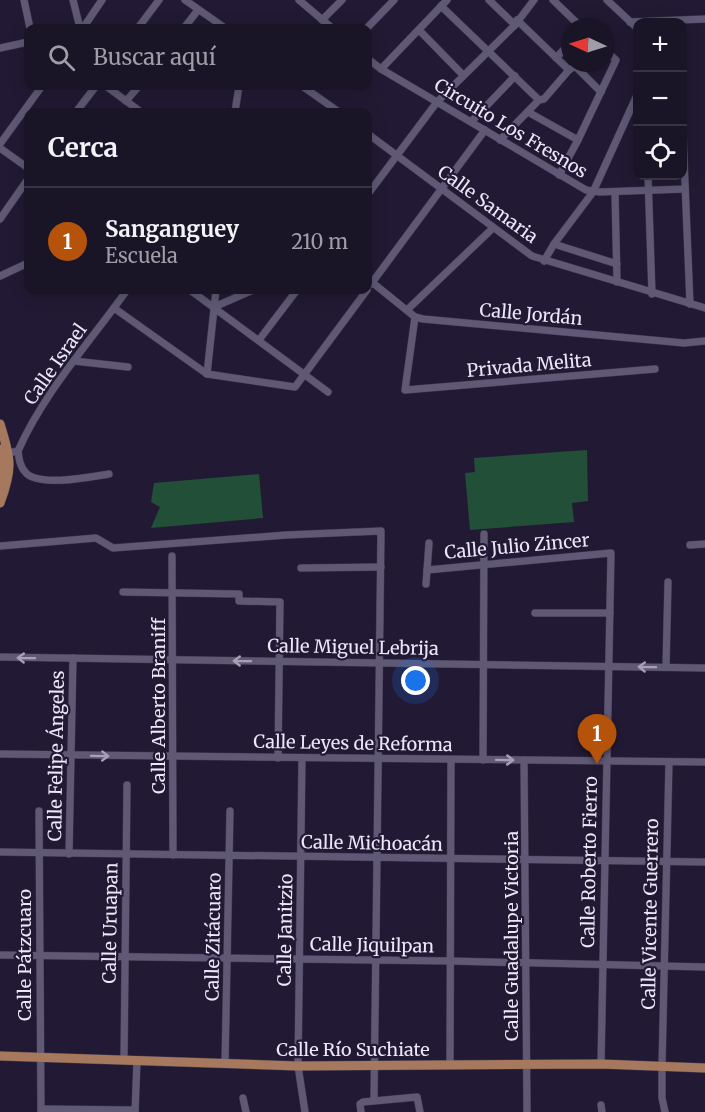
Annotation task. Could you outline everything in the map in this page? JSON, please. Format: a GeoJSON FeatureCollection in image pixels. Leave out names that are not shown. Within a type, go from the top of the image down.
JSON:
{"type":"FeatureCollection","features":[{"type":"Feature","properties":{"kind":"main road"},"geometry":{"type":"LineString","coordinates":[[0,424],[10,469],[0,503]]}},
{"type":"Feature","properties":{"kind":"main road"},"geometry":{"type":"LineString","coordinates":[[0,487],[7,452]]}},
{"type":"Feature","properties":{"kind":"main road","name":"Calle Río Suchiate"},"geometry":{"type":"LineString","coordinates":[[0,1056],[298,1066],[601,1064],[705,1068]]}},
{"type":"Feature","properties":{"kind":"street"},"geometry":{"type":"LineString","coordinates":[[24,0],[29,24]]}},
{"type":"Feature","properties":{"kind":"street"},"geometry":{"type":"LineString","coordinates":[[73,0],[80,24]]}},
{"type":"Feature","properties":{"kind":"street"},"geometry":{"type":"LineString","coordinates":[[84,24],[102,0]]}},
{"type":"Feature","properties":{"kind":"street"},"geometry":{"type":"LineString","coordinates":[[141,24],[159,0]]}},
{"type":"Feature","properties":{"kind":"street"},"geometry":{"type":"LineString","coordinates":[[185,0],[219,24]]}},
{"type":"Feature","properties":{"kind":"street"},"geometry":{"type":"LineString","coordinates":[[299,0],[327,24]]}},
{"type":"Feature","properties":{"kind":"street"},"geometry":{"type":"LineString","coordinates":[[322,20],[342,0]]}},
{"type":"Feature","properties":{"kind":"street"},"geometry":{"type":"LineString","coordinates":[[371,24],[394,0]]}},
{"type":"Feature","properties":{"kind":"street"},"geometry":{"type":"LineString","coordinates":[[489,0],[561,63]]}},
{"type":"Feature","properties":{"kind":"street"},"geometry":{"type":"LineString","coordinates":[[372,189],[437,102],[516,22],[534,0]]}},
{"type":"Feature","properties":{"kind":"street"},"geometry":{"type":"LineString","coordinates":[[553,0],[572,18]]}},
{"type":"Feature","properties":{"kind":"street"},"geometry":{"type":"LineString","coordinates":[[607,0],[633,25]]}},
{"type":"Feature","properties":{"kind":"street"},"geometry":{"type":"LineString","coordinates":[[381,69],[444,3],[488,51],[541,100]]}},
{"type":"Feature","properties":{"kind":"street"},"geometry":{"type":"LineString","coordinates":[[187,24],[198,9]]}},
{"type":"Feature","properties":{"kind":"street"},"geometry":{"type":"LineString","coordinates":[[687,20],[705,19]]}},
{"type":"Feature","properties":{"kind":"street"},"geometry":{"type":"LineString","coordinates":[[419,30],[463,75]]}},
{"type":"Feature","properties":{"kind":"street"},"geometry":{"type":"LineString","coordinates":[[0,48],[24,43]]}},
{"type":"Feature","properties":{"kind":"street"},"geometry":{"type":"LineString","coordinates":[[556,58],[561,53]]}},
{"type":"Feature","properties":{"kind":"street","name":"Circuito Los Fresnos"},"geometry":{"type":"LineString","coordinates":[[372,61],[381,69],[586,190],[615,192],[685,189]]}},
{"type":"Feature","properties":{"kind":"street"},"geometry":{"type":"LineString","coordinates":[[500,140],[567,72]]}},
{"type":"Feature","properties":{"kind":"street"},"geometry":{"type":"LineString","coordinates":[[582,72],[601,92]]}},
{"type":"Feature","properties":{"kind":"street"},"geometry":{"type":"LineString","coordinates":[[559,175],[610,72]]}},
{"type":"Feature","properties":{"kind":"street"},"geometry":{"type":"LineString","coordinates":[[471,122],[515,76]]}},
{"type":"Feature","properties":{"kind":"street"},"geometry":{"type":"LineString","coordinates":[[27,108],[39,90]]}},
{"type":"Feature","properties":{"kind":"street"},"geometry":{"type":"LineString","coordinates":[[79,108],[93,90]]}},
{"type":"Feature","properties":{"kind":"street"},"geometry":{"type":"LineString","coordinates":[[111,90],[136,108]]}},
{"type":"Feature","properties":{"kind":"street"},"geometry":{"type":"LineString","coordinates":[[126,101],[136,90]]}},
{"type":"Feature","properties":{"kind":"street"},"geometry":{"type":"LineString","coordinates":[[236,108],[238,90]]}},
{"type":"Feature","properties":{"kind":"street"},"geometry":{"type":"LineString","coordinates":[[308,90],[333,108]]}},
{"type":"Feature","properties":{"kind":"street"},"geometry":{"type":"LineString","coordinates":[[544,261],[593,192],[633,104]]}},
{"type":"Feature","properties":{"kind":"street"},"geometry":{"type":"LineString","coordinates":[[24,112],[0,146],[24,165]]}},
{"type":"Feature","properties":{"kind":"street"},"geometry":{"type":"LineString","coordinates":[[528,112],[578,140]]}},
{"type":"Feature","properties":{"kind":"street"},"geometry":{"type":"LineString","coordinates":[[683,126],[690,304]]}},
{"type":"Feature","properties":{"kind":"street"},"geometry":{"type":"LineString","coordinates":[[372,281],[485,130]]}},
{"type":"Feature","properties":{"kind":"street","name":"Calle Samaria"},"geometry":{"type":"LineString","coordinates":[[372,137],[532,256],[652,294],[705,308]]}},
{"type":"Feature","properties":{"kind":"street"},"geometry":{"type":"LineString","coordinates":[[648,180],[652,294]]}},
{"type":"Feature","properties":{"kind":"street"},"geometry":{"type":"LineString","coordinates":[[0,219],[24,185]]}},
{"type":"Feature","properties":{"kind":"street"},"geometry":{"type":"LineString","coordinates":[[615,192],[617,282]]}},
{"type":"Feature","properties":{"kind":"street"},"geometry":{"type":"LineString","coordinates":[[407,310],[493,228]]}},
{"type":"Feature","properties":{"kind":"street"},"geometry":{"type":"LineString","coordinates":[[554,244],[616,264]]}},
{"type":"Feature","properties":{"kind":"street"},"geometry":{"type":"LineString","coordinates":[[0,276],[24,265]]}},
{"type":"Feature","properties":{"kind":"street"},"geometry":{"type":"LineString","coordinates":[[372,287],[415,317]]}},
{"type":"Feature","properties":{"kind":"street","name":"Calle Israel"},"geometry":{"type":"LineString","coordinates":[[7,452],[25,435],[49,395],[124,294]]}},
{"type":"Feature","properties":{"kind":"street"},"geometry":{"type":"LineString","coordinates":[[196,294],[328,392]]}},
{"type":"Feature","properties":{"kind":"street"},"geometry":{"type":"LineString","coordinates":[[207,374],[216,294]]}},
{"type":"Feature","properties":{"kind":"street"},"geometry":{"type":"LineString","coordinates":[[214,307],[244,294]]}},
{"type":"Feature","properties":{"kind":"street"},"geometry":{"type":"LineString","coordinates":[[259,340],[294,294]]}},
{"type":"Feature","properties":{"kind":"street"},"geometry":{"type":"LineString","coordinates":[[114,308],[207,374],[295,387],[362,294]]}},
{"type":"Feature","properties":{"kind":"street","name":"Calle Jordán"},"geometry":{"type":"LineString","coordinates":[[415,317],[684,343],[705,341]]}},
{"type":"Feature","properties":{"kind":"street","name":"Privada Melita"},"geometry":{"type":"LineString","coordinates":[[415,317],[405,390],[655,369]]}},
{"type":"Feature","properties":{"kind":"street"},"geometry":{"type":"LineString","coordinates":[[74,361],[128,367]]}},
{"type":"Feature","properties":{"kind":"street"},"geometry":{"type":"LineString","coordinates":[[7,452],[26,473],[38,480],[109,474]]}},
{"type":"Feature","properties":{"kind":"street"},"geometry":{"type":"LineString","coordinates":[[0,546],[96,538],[113,548],[286,535],[381,531],[374,1100]]}},
{"type":"Feature","properties":{"kind":"street"},"geometry":{"type":"LineString","coordinates":[[483,760],[484,534]]}},
{"type":"Feature","properties":{"kind":"street"},"geometry":{"type":"LineString","coordinates":[[426,584],[429,543]]}},
{"type":"Feature","properties":{"kind":"street"},"geometry":{"type":"LineString","coordinates":[[690,545],[705,544]]}},
{"type":"Feature","properties":{"kind":"street","name":"Calle Julio Zincer"},"geometry":{"type":"LineString","coordinates":[[427,570],[611,553]]}},
{"type":"Feature","properties":{"kind":"street","name":"Calle Roberto Fierro"},"geometry":{"type":"LineString","coordinates":[[601,1064],[611,553]]}},
{"type":"Feature","properties":{"kind":"street","name":"Calle Alberto Braniff"},"geometry":{"type":"LineString","coordinates":[[172,556],[173,855]]}},
{"type":"Feature","properties":{"kind":"street"},"geometry":{"type":"LineString","coordinates":[[301,568],[381,567]]}},
{"type":"Feature","properties":{"kind":"street"},"geometry":{"type":"LineString","coordinates":[[666,667],[668,582]]}},
{"type":"Feature","properties":{"kind":"street"},"geometry":{"type":"LineString","coordinates":[[123,592],[239,594],[239,601],[280,602],[278,758]]}},
{"type":"Feature","properties":{"kind":"street"},"geometry":{"type":"LineString","coordinates":[[535,613],[610,614]]}},
{"type":"Feature","properties":{"kind":"street","name":"Calle Miguel Lebrija"},"geometry":{"type":"LineString","coordinates":[[0,657],[705,668]]}},
{"type":"Feature","properties":{"kind":"street","name":"Calle Felipe Ángeles"},"geometry":{"type":"LineString","coordinates":[[69,854],[73,658]]}},
{"type":"Feature","properties":{"kind":"street","name":"Calle Leyes de Reforma"},"geometry":{"type":"LineString","coordinates":[[0,754],[705,762]]}},
{"type":"Feature","properties":{"kind":"street","name":"Calle Janitzio"},"geometry":{"type":"LineString","coordinates":[[302,758],[298,1066],[305,1112]]}},
{"type":"Feature","properties":{"kind":"street"},"geometry":{"type":"LineString","coordinates":[[450,1065],[451,760]]}},
{"type":"Feature","properties":{"kind":"street","name":"Calle Guadalupe Victoria"},"geometry":{"type":"LineString","coordinates":[[524,760],[527,1112]]}},
{"type":"Feature","properties":{"kind":"street","name":"Calle Vicente Guerrero"},"geometry":{"type":"LineString","coordinates":[[665,1112],[662,1098],[662,1066],[669,762]]}},
{"type":"Feature","properties":{"kind":"street","name":"Calle Uruapan"},"geometry":{"type":"LineString","coordinates":[[124,1060],[127,785]]}},
{"type":"Feature","properties":{"kind":"street","name":"Calle Pátzcuaro"},"geometry":{"type":"LineString","coordinates":[[39,811],[41,1110]]}},
{"type":"Feature","properties":{"kind":"street","name":"Calle Zitácuaro"},"geometry":{"type":"LineString","coordinates":[[225,1064],[230,811]]}},
{"type":"Feature","properties":{"kind":"street","name":"Calle Michoacán"},"geometry":{"type":"LineString","coordinates":[[0,852],[705,862]]}},
{"type":"Feature","properties":{"kind":"street","name":"Calle Jiquilpan"},"geometry":{"type":"LineString","coordinates":[[0,955],[526,962],[705,967]]}},
{"type":"Feature","properties":{"kind":"street"},"geometry":{"type":"LineString","coordinates":[[41,1110],[135,1111],[136,1061]]}},
{"type":"Feature","properties":{"kind":"street"},"geometry":{"type":"LineString","coordinates":[[361,1112],[360,1104],[374,1100],[417,1097],[420,1112]]}},
{"type":"Feature","properties":{"kind":"street"},"geometry":{"type":"LineString","coordinates":[[243,1098],[246,1112]]}},
{"type":"Feature","properties":{"kind":"green space"},"geometry":{"type":"Polygon","coordinates":[[[587,450],[588,501],[572,503],[574,522],[470,530],[465,473],[475,472],[474,458],[587,450]]]}},
{"type":"Feature","properties":{"kind":"green space"},"geometry":{"type":"Polygon","coordinates":[[[259,474],[263,518],[151,528],[160,507],[151,502],[154,483],[259,474]]]}},
{"type":"Feature","properties":{"kind":"place","name":"Sanganguey"},"geometry":{"type":"Point","coordinates":[597,764]}}]}
